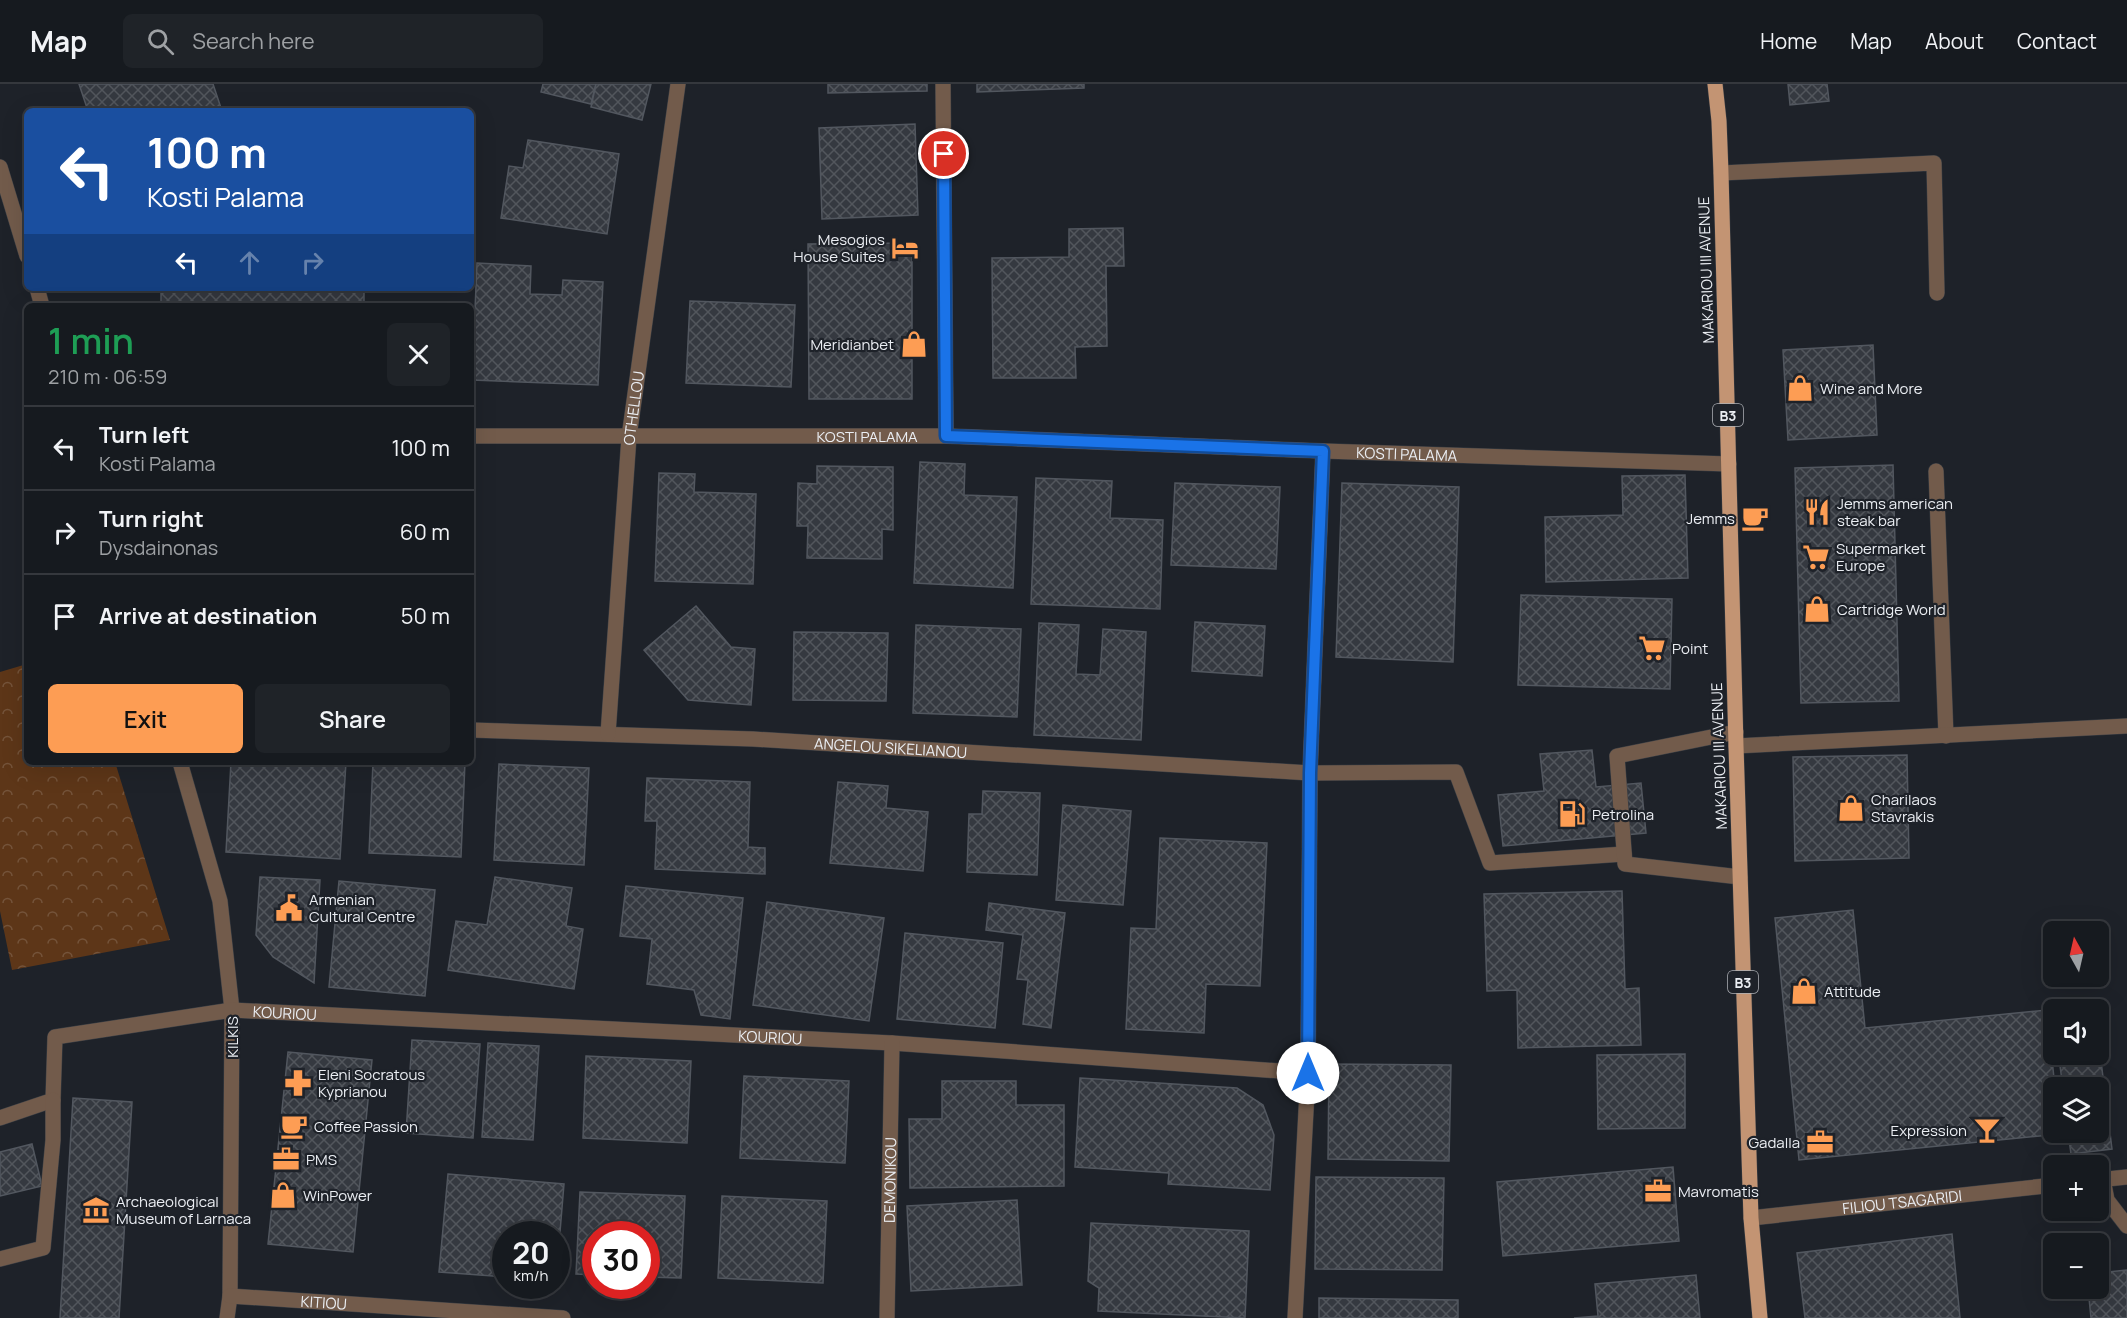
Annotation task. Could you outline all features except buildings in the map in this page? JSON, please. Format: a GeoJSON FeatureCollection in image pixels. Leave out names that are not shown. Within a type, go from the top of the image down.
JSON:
{"type":"FeatureCollection","features":[{"type":"Feature","properties":{"kind":"main road","name":"MAKARIOU III AVENUE"},"geometry":{"type":"LineString","coordinates":[[1715,84],[1721,173],[1751,1218],[1760,1318]]}},
{"type":"Feature","properties":{"kind":"street","name":"OTHELLOU"},"geometry":{"type":"LineString","coordinates":[[608,734],[629,437],[678,84]]}},
{"type":"Feature","properties":{"kind":"street"},"geometry":{"type":"LineString","coordinates":[[943,84],[946,436]]}},
{"type":"Feature","properties":{"kind":"street"},"geometry":{"type":"LineString","coordinates":[[1721,173],[1934,163],[1937,293]]}},
{"type":"Feature","properties":{"kind":"street"},"geometry":{"type":"LineString","coordinates":[[0,166],[24,244]]}},
{"type":"Feature","properties":{"kind":"street","name":"KOSTI PALAMA"},"geometry":{"type":"LineString","coordinates":[[474,436],[946,436],[1729,464]]}},
{"type":"Feature","properties":{"kind":"street"},"geometry":{"type":"LineString","coordinates":[[1295,1318],[1308,1073],[1310,773],[1323,451]]}},
{"type":"Feature","properties":{"kind":"street"},"geometry":{"type":"LineString","coordinates":[[1936,471],[1946,736]]}},
{"type":"Feature","properties":{"kind":"street"},"geometry":{"type":"LineString","coordinates":[[1740,877],[1625,864],[1617,756],[1736,739],[1946,736],[2127,726]]}},
{"type":"Feature","properties":{"kind":"street","name":"ANGELOU SIKELIANOU"},"geometry":{"type":"LineString","coordinates":[[474,730],[753,739],[1310,773],[1456,772],[1490,863],[1624,854]]}},
{"type":"Feature","properties":{"kind":"street","name":"KILKIS"},"geometry":{"type":"LineString","coordinates":[[181,765],[220,901],[232,1010],[230,1296],[227,1318]]}},
{"type":"Feature","properties":{"kind":"street","name":"KOURIOU"},"geometry":{"type":"LineString","coordinates":[[53,1101],[55,1037],[232,1010],[892,1043],[1308,1073]]}},
{"type":"Feature","properties":{"kind":"street","name":"DEMONIKOU"},"geometry":{"type":"LineString","coordinates":[[887,1318],[892,1043]]}},
{"type":"Feature","properties":{"kind":"street"},"geometry":{"type":"LineString","coordinates":[[0,1118],[53,1101],[53,1140],[43,1248],[0,1259]]}},
{"type":"Feature","properties":{"kind":"street"},"geometry":{"type":"LineString","coordinates":[[2109,1179],[2127,1177]]}},
{"type":"Feature","properties":{"kind":"street","name":"FILIOU TSAGARIDI"},"geometry":{"type":"LineString","coordinates":[[1751,1218],[2043,1186]]}},
{"type":"Feature","properties":{"kind":"street"},"geometry":{"type":"LineString","coordinates":[[2109,1204],[2127,1226]]}},
{"type":"Feature","properties":{"kind":"street","name":"KITIOU"},"geometry":{"type":"LineString","coordinates":[[230,1296],[563,1318]]}},
{"type":"Feature","properties":{"kind":"green space"},"geometry":{"type":"Polygon","coordinates":[[[24,665],[24,765],[116,765],[170,940],[12,970],[0,911],[0,672],[24,665]]]}},
{"type":"Feature","properties":{"kind":"place","name":"Mesogios House Suites"},"geometry":{"type":"Point","coordinates":[905,248]}},
{"type":"Feature","properties":{"kind":"place","name":"Meridianbet"},"geometry":{"type":"Point","coordinates":[914,344]}},
{"type":"Feature","properties":{"kind":"place","name":"Wine and More"},"geometry":{"type":"Point","coordinates":[1800,388]}},
{"type":"Feature","properties":{"kind":"place","name":"Jemms american steak bar"},"geometry":{"type":"Point","coordinates":[1817,512]}},
{"type":"Feature","properties":{"kind":"place","name":"Jemms"},"geometry":{"type":"Point","coordinates":[1755,518]}},
{"type":"Feature","properties":{"kind":"place","name":"Supermarket Europe"},"geometry":{"type":"Point","coordinates":[1816,557]}},
{"type":"Feature","properties":{"kind":"place","name":"Cartridge World"},"geometry":{"type":"Point","coordinates":[1817,609]}},
{"type":"Feature","properties":{"kind":"place","name":"Point"},"geometry":{"type":"Point","coordinates":[1652,648]}},
{"type":"Feature","properties":{"kind":"place","name":"Charilaos Stavrakis"},"geometry":{"type":"Point","coordinates":[1851,808]}},
{"type":"Feature","properties":{"kind":"place","name":"Petrolina"},"geometry":{"type":"Point","coordinates":[1572,814]}},
{"type":"Feature","properties":{"kind":"place","name":"Armenian Cultural Centre"},"geometry":{"type":"Point","coordinates":[289,908]}},
{"type":"Feature","properties":{"kind":"place","name":"Attitude"},"geometry":{"type":"Point","coordinates":[1804,991]}},
{"type":"Feature","properties":{"kind":"place","name":"Eleni Socratous Kyprianou"},"geometry":{"type":"Point","coordinates":[298,1083]}},
{"type":"Feature","properties":{"kind":"place","name":"Coffee Passion"},"geometry":{"type":"Point","coordinates":[294,1126]}},
{"type":"Feature","properties":{"kind":"place","name":"Expression"},"geometry":{"type":"Point","coordinates":[1987,1130]}},
{"type":"Feature","properties":{"kind":"place","name":"Gadalla"},"geometry":{"type":"Point","coordinates":[1820,1142]}},
{"type":"Feature","properties":{"kind":"place","name":"PMS"},"geometry":{"type":"Point","coordinates":[286,1159]}},
{"type":"Feature","properties":{"kind":"place","name":"Mavromatis"},"geometry":{"type":"Point","coordinates":[1658,1191]}},
{"type":"Feature","properties":{"kind":"place","name":"WinPower"},"geometry":{"type":"Point","coordinates":[283,1195]}},
{"type":"Feature","properties":{"kind":"place","name":"Archaeological Museum of Larnaca"},"geometry":{"type":"Point","coordinates":[96,1210]}},
{"type":"Feature","properties":{"kind":"route"},"geometry":{"type":"LineString","coordinates":[[944,154],[946,436],[1323,451],[1310,773],[1308,1073]]}}]}
